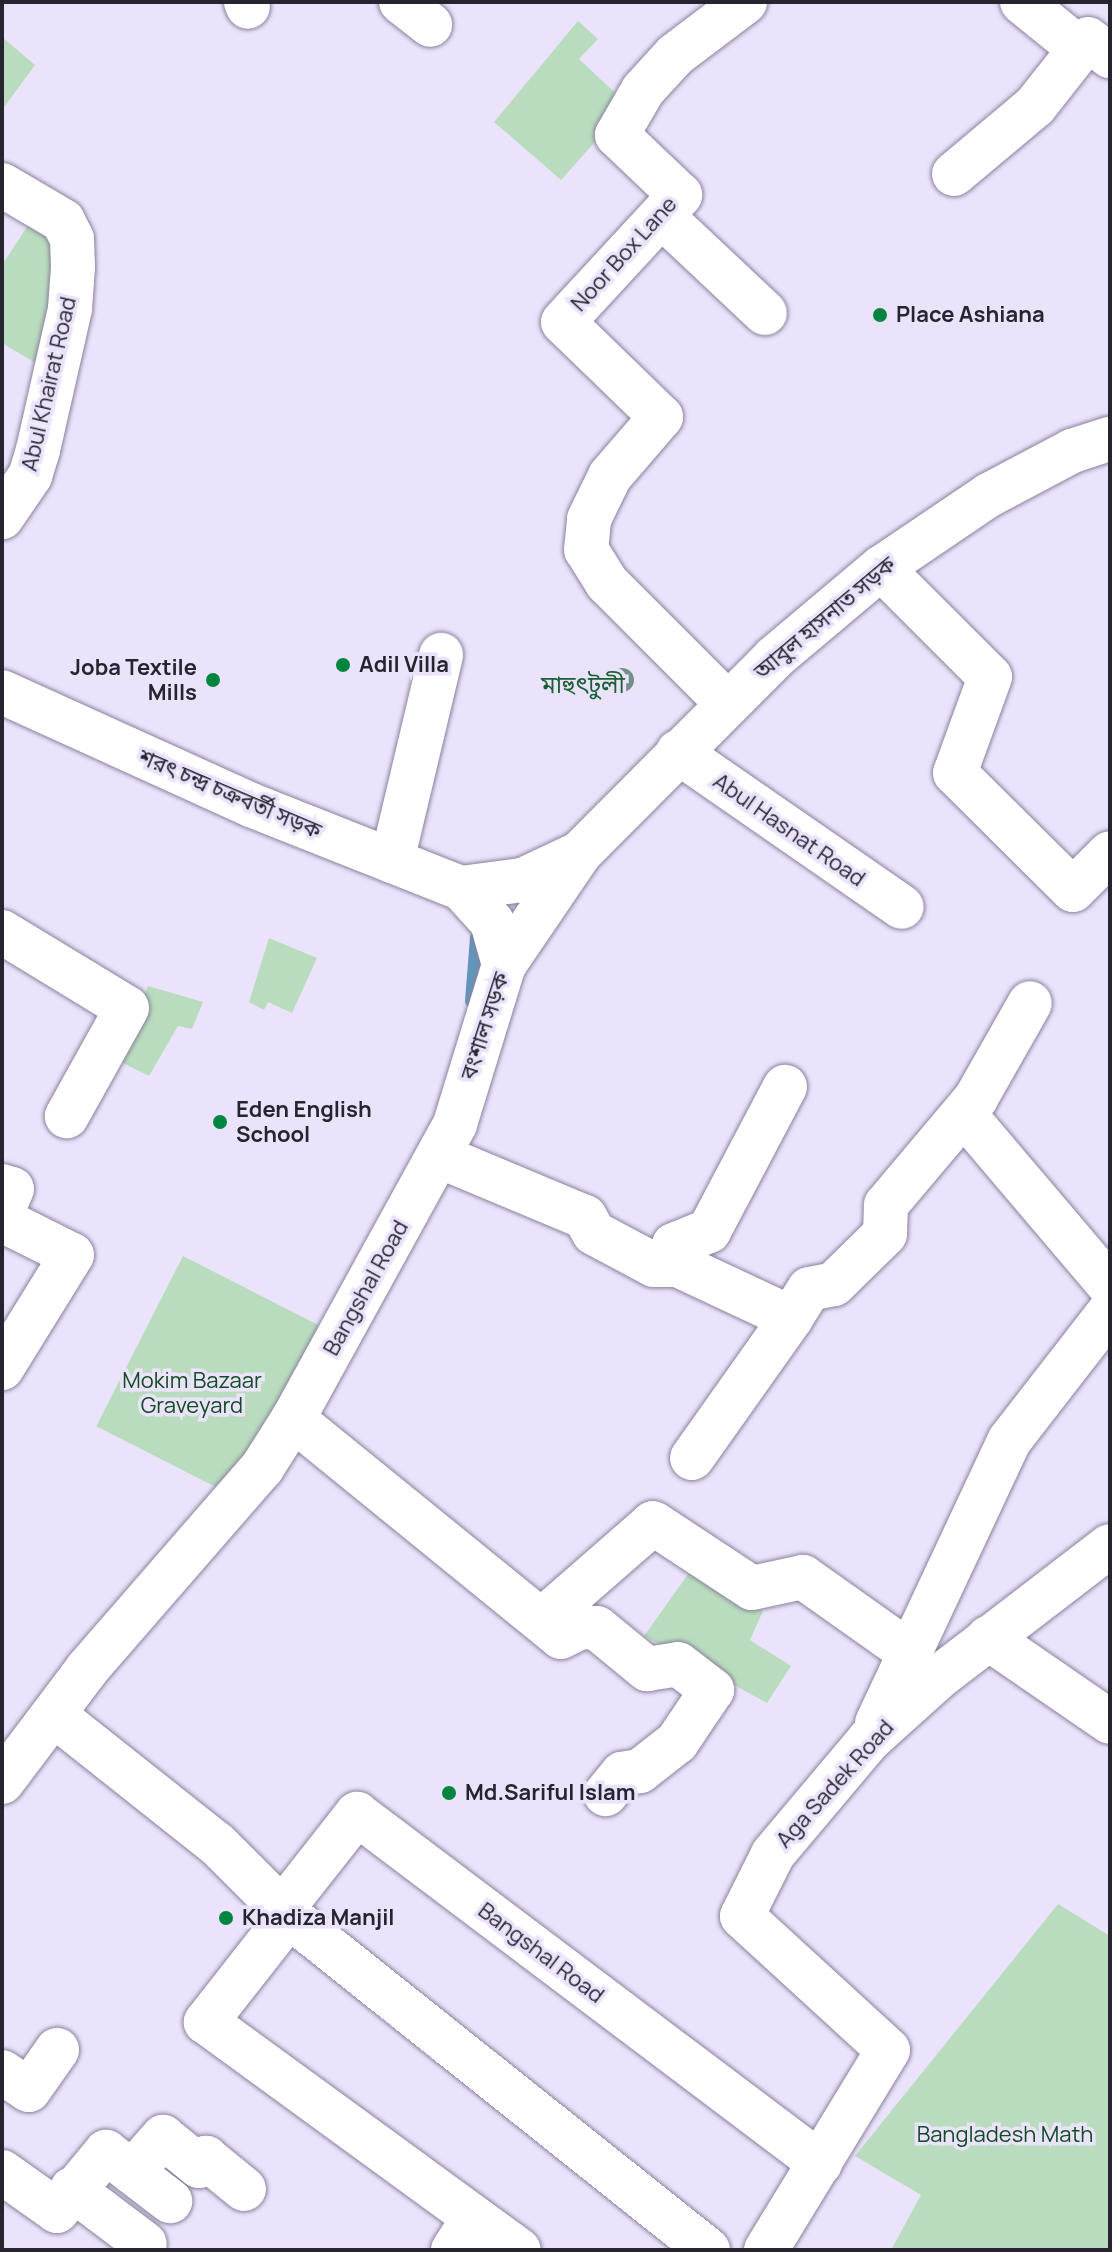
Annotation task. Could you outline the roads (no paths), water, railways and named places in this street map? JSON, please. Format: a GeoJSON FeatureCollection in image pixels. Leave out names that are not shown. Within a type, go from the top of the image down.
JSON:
{"type":"FeatureCollection","features":[{"type":"Feature","properties":{"kind":"street","name":"Noor Box Lane"},"geometry":{"type":"LineString","coordinates":[[727,703],[607,583],[584,538],[610,476],[661,417],[563,322],[663,217],[680,195],[617,135],[643,90],[675,55],[745,2]]}},
{"type":"Feature","properties":{"kind":"street"},"geometry":{"type":"LineString","coordinates":[[954,174],[1035,106],[1093,48],[1022,2]]}},
{"type":"Feature","properties":{"kind":"street","name":"Abul Khairat Road"},"geometry":{"type":"LineString","coordinates":[[2,185],[63,221],[72,239],[73,267],[67,324],[38,450],[30,476],[2,517]]}},
{"type":"Feature","properties":{"kind":"street"},"geometry":{"type":"LineString","coordinates":[[663,217],[765,313]]}},
{"type":"Feature","properties":{"kind":"street","name":"আবুল হাসনাত সড়ক"},"geometry":{"type":"LineString","coordinates":[[580,853],[727,703],[881,568],[989,495],[1072,451],[1110,439]]}},
{"type":"Feature","properties":{"kind":"street"},"geometry":{"type":"LineString","coordinates":[[881,568],[990,677],[955,773],[1073,890],[1110,853]]}},
{"type":"Feature","properties":{"kind":"street"},"geometry":{"type":"LineString","coordinates":[[392,861],[441,655]]}},
{"type":"Feature","properties":{"kind":"street","name":"শরৎ চন্দ্র চক্রবর্তী সড়ক"},"geometry":{"type":"LineString","coordinates":[[2,692],[251,805],[461,888],[492,922],[504,965]]}},
{"type":"Feature","properties":{"kind":"street","name":"Abul Hasnat Road"},"geometry":{"type":"LineString","coordinates":[[678,752],[902,907]]}},
{"type":"Feature","properties":{"kind":"street","name":"শরৎ চন্দ্র চক্রবর্তী সড়ক"},"geometry":{"type":"LineString","coordinates":[[461,888],[523,880],[580,853]]}},
{"type":"Feature","properties":{"kind":"street","name":"বংশাল সড়ক"},"geometry":{"type":"LineString","coordinates":[[447,1140],[504,965],[580,853]]}},
{"type":"Feature","properties":{"kind":"street"},"geometry":{"type":"LineString","coordinates":[[2,932],[127,1008],[67,1116]]}},
{"type":"Feature","properties":{"kind":"street"},"geometry":{"type":"LineString","coordinates":[[692,1458],[809,1289],[834,1284],[885,1234],[886,1205],[964,1114],[1030,1003]]}},
{"type":"Feature","properties":{"kind":"street"},"geometry":{"type":"LineString","coordinates":[[667,1265],[674,1245],[709,1231],[785,1087]]}},
{"type":"Feature","properties":{"kind":"street"},"geometry":{"type":"LineString","coordinates":[[964,1114],[1110,1286]]}},
{"type":"Feature","properties":{"kind":"street"},"geometry":{"type":"LineString","coordinates":[[447,1140],[585,1217],[594,1233],[654,1265],[678,1265],[779,1317],[791,1318]]}},
{"type":"Feature","properties":{"kind":"street","name":"Bangshal Road"},"geometry":{"type":"LineString","coordinates":[[3,1780],[262,1468],[293,1419],[447,1140]]}},
{"type":"Feature","properties":{"kind":"street"},"geometry":{"type":"LineString","coordinates":[[2,1368],[72,1255],[4,1202]]}},
{"type":"Feature","properties":{"kind":"street"},"geometry":{"type":"LineString","coordinates":[[869,1740],[1009,1441],[1110,1311]]}},
{"type":"Feature","properties":{"kind":"street"},"geometry":{"type":"LineString","coordinates":[[293,1419],[561,1637],[581,1627],[597,1628],[647,1669],[678,1664],[712,1690],[677,1742],[640,1771],[622,1774],[606,1794]]}},
{"type":"Feature","properties":{"kind":"street"},"geometry":{"type":"LineString","coordinates":[[542,1620],[653,1523],[752,1588],[803,1577],[909,1652]]}},
{"type":"Feature","properties":{"kind":"street","name":"Aga Sadek Road"},"geometry":{"type":"LineString","coordinates":[[820,2163],[888,2050],[742,1916],[773,1854],[869,1740],[988,1638],[1110,1546]]}},
{"type":"Feature","properties":{"kind":"street"},"geometry":{"type":"LineString","coordinates":[[988,1638],[1110,1722]]}},
{"type":"Feature","properties":{"kind":"street"},"geometry":{"type":"LineString","coordinates":[[54,1715],[217,1844],[286,1912],[708,2250]]}},
{"type":"Feature","properties":{"kind":"street","name":"Bangshal Road"},"geometry":{"type":"LineString","coordinates":[[463,2235],[206,2022],[357,1814],[820,2163]]}},
{"type":"Feature","properties":{"kind":"street"},"geometry":{"type":"LineString","coordinates":[[2,2072],[29,2090],[57,2050]]}},
{"type":"Feature","properties":{"kind":"street"},"geometry":{"type":"LineString","coordinates":[[132,2172],[163,2137],[199,2166],[206,2158],[244,2189]]}},
{"type":"Feature","properties":{"kind":"street"},"geometry":{"type":"LineString","coordinates":[[2,2172],[57,2211],[72,2189],[106,2152],[170,2201]]}},
{"type":"Feature","properties":{"kind":"street"},"geometry":{"type":"LineString","coordinates":[[766,2250],[820,2163]]}},
{"type":"Feature","properties":{"kind":"street"},"geometry":{"type":"LineString","coordinates":[[72,2189],[145,2244]]}},
{"type":"Feature","properties":{"kind":"street"},"geometry":{"type":"LineString","coordinates":[[463,2235],[519,2250]]}},
{"type":"Feature","properties":{"kind":"waterway"},"geometry":{"type":"LineString","coordinates":[[472,1001],[477,938]]}},
{"type":"Feature","properties":{"kind":"place","name":"Place Ashiana"},"geometry":{"type":"Point","coordinates":[880,315]}},
{"type":"Feature","properties":{"kind":"place","name":"Adil Villa"},"geometry":{"type":"Point","coordinates":[343,665]}},
{"type":"Feature","properties":{"kind":"place","name":"Joba Textile Mills"},"geometry":{"type":"Point","coordinates":[213,680]}},
{"type":"Feature","properties":{"kind":"place","name":"Eden English School"},"geometry":{"type":"Point","coordinates":[220,1122]}},
{"type":"Feature","properties":{"kind":"place","name":"Md.Sariful Islam"},"geometry":{"type":"Point","coordinates":[449,1793]}},
{"type":"Feature","properties":{"kind":"place","name":"Khadiza Manjil"},"geometry":{"type":"Point","coordinates":[226,1918]}},
{"type":"Feature","properties":{"kind":"district","name":"মাহুৎটুলী"},"geometry":{"type":"Point","coordinates":[583,684]}},
{"type":"Feature","properties":{"kind":"park label","name":"Mokim Bazaar Graveyard"},"geometry":{"type":"Point","coordinates":[192,1392]}},
{"type":"Feature","properties":{"kind":"park label","name":"Bangladesh Math"},"geometry":{"type":"Point","coordinates":[1005,2135]}}]}
